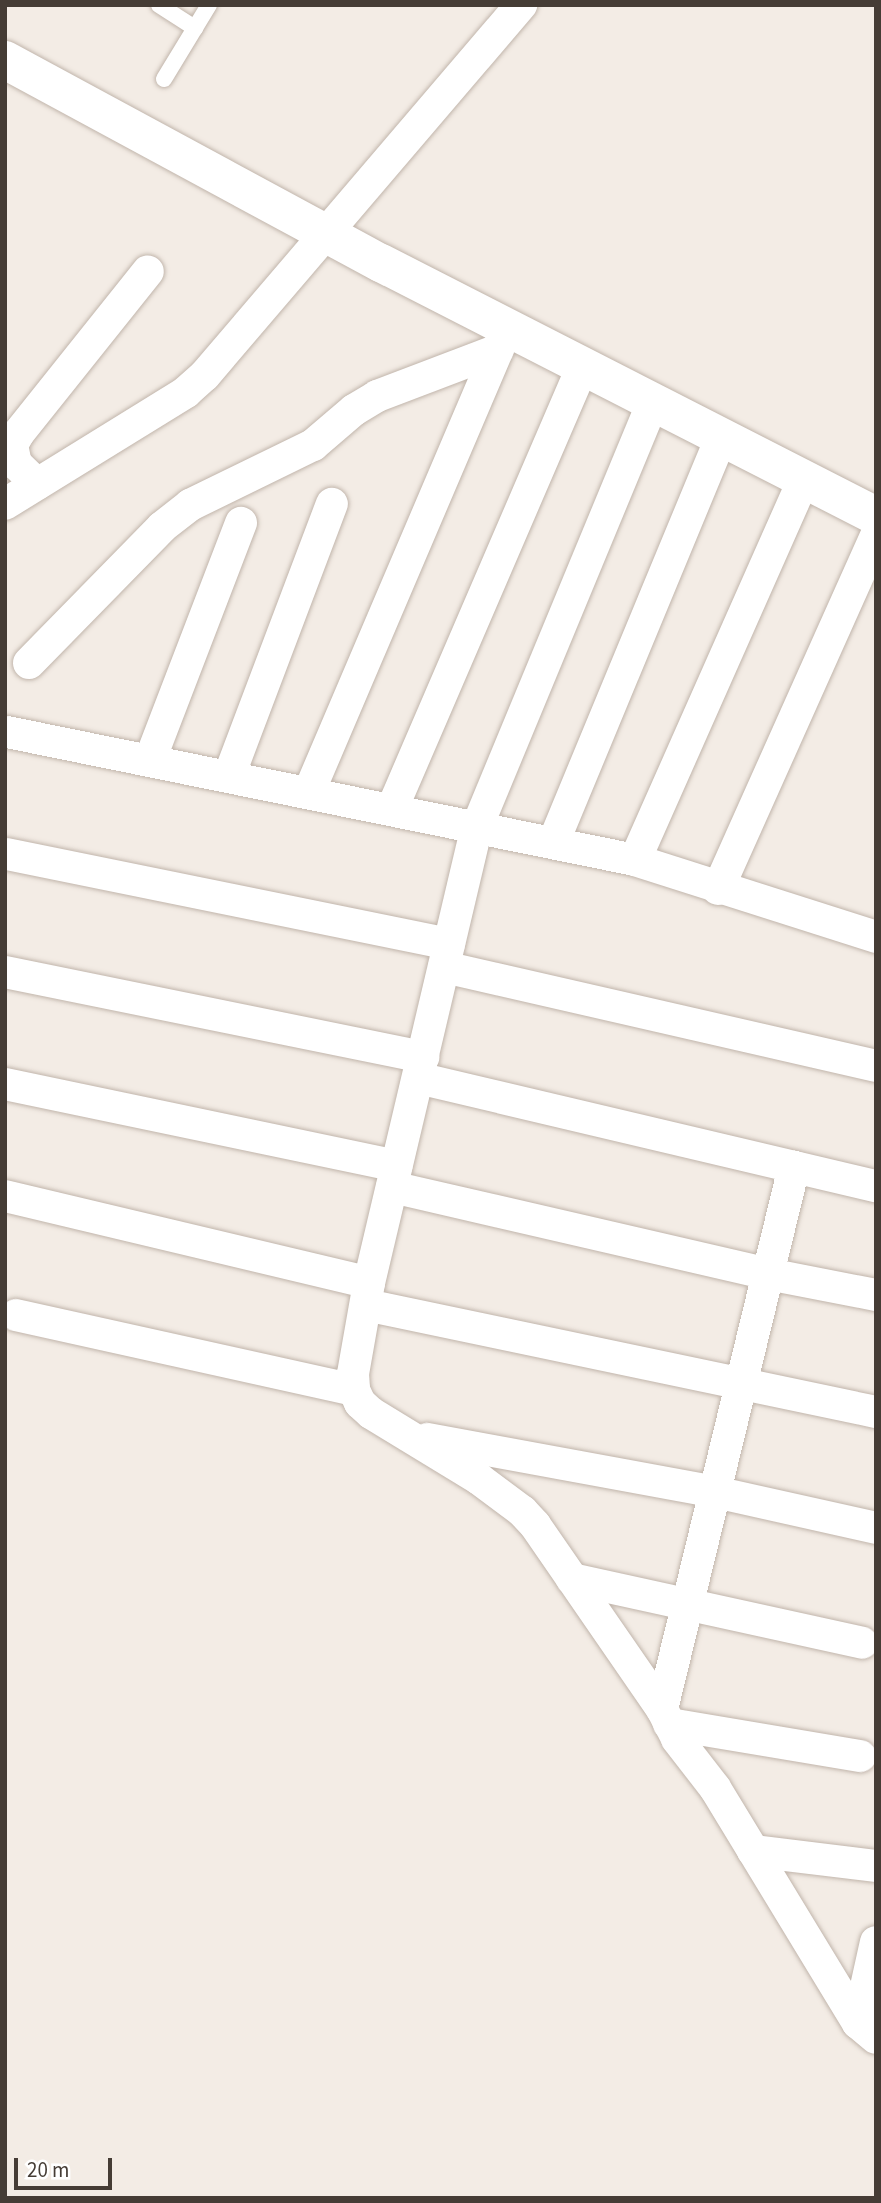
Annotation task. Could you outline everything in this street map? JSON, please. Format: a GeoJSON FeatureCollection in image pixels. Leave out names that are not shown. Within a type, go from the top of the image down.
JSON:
{"type":"FeatureCollection","features":[{"type":"Feature","properties":{"kind":"street"},"geometry":{"type":"LineString","coordinates":[[5,504],[186,392],[224,357],[325,233],[521,5]]}},
{"type":"Feature","properties":{"kind":"street"},"geometry":{"type":"LineString","coordinates":[[5,61],[381,263],[461,302],[503,338],[583,365],[876,516]]}},
{"type":"Feature","properties":{"kind":"street"},"geometry":{"type":"LineString","coordinates":[[37,484],[16,464],[12,444],[148,271]]}},
{"type":"Feature","properties":{"kind":"street"},"geometry":{"type":"LineString","coordinates":[[29,663],[162,527],[190,505],[313,445],[354,410],[377,396],[503,338]]}},
{"type":"Feature","properties":{"kind":"street"},"geometry":{"type":"LineString","coordinates":[[309,792],[503,338]]}},
{"type":"Feature","properties":{"kind":"street"},"geometry":{"type":"LineString","coordinates":[[393,809],[583,365]]}},
{"type":"Feature","properties":{"kind":"street"},"geometry":{"type":"LineString","coordinates":[[653,401],[477,826],[367,1294],[354,1374],[354,1391],[360,1403],[371,1413],[480,1479],[522,1511],[572,1579],[715,1788],[867,2030]]}},
{"type":"Feature","properties":{"kind":"street"},"geometry":{"type":"LineString","coordinates":[[554,841],[722,437]]}},
{"type":"Feature","properties":{"kind":"street"},"geometry":{"type":"LineString","coordinates":[[635,860],[804,479]]}},
{"type":"Feature","properties":{"kind":"street"},"geometry":{"type":"LineString","coordinates":[[229,776],[332,504]]}},
{"type":"Feature","properties":{"kind":"street"},"geometry":{"type":"LineString","coordinates":[[150,760],[241,523]]}},
{"type":"Feature","properties":{"kind":"street"},"geometry":{"type":"LineString","coordinates":[[718,889],[876,535]]}},
{"type":"Feature","properties":{"kind":"street"},"geometry":{"type":"LineString","coordinates":[[7,732],[554,841],[635,860],[718,889],[876,937]]}},
{"type":"Feature","properties":{"kind":"street"},"geometry":{"type":"LineString","coordinates":[[7,854],[447,956],[876,1066]]}},
{"type":"Feature","properties":{"kind":"street"},"geometry":{"type":"LineString","coordinates":[[5,972],[420,1068],[794,1167],[876,1186]]}},
{"type":"Feature","properties":{"kind":"street"},"geometry":{"type":"LineString","coordinates":[[5,1084],[395,1177],[768,1274],[876,1295]]}},
{"type":"Feature","properties":{"kind":"street"},"geometry":{"type":"LineString","coordinates":[[665,1717],[687,1605],[794,1167]]}},
{"type":"Feature","properties":{"kind":"street"},"geometry":{"type":"LineString","coordinates":[[5,1196],[367,1294],[741,1384],[876,1412]]}},
{"type":"Feature","properties":{"kind":"street"},"geometry":{"type":"LineString","coordinates":[[16,1315],[354,1391]]}},
{"type":"Feature","properties":{"kind":"street"},"geometry":{"type":"LineString","coordinates":[[406,1435],[715,1492],[876,1528]]}},
{"type":"Feature","properties":{"kind":"street"},"geometry":{"type":"LineString","coordinates":[[572,1579],[862,1643]]}},
{"type":"Feature","properties":{"kind":"street"},"geometry":{"type":"LineString","coordinates":[[665,1717],[860,1756]]}},
{"type":"Feature","properties":{"kind":"street"},"geometry":{"type":"LineString","coordinates":[[753,1851],[875,1866]]}},
{"type":"Feature","properties":{"kind":"street"},"geometry":{"type":"LineString","coordinates":[[867,2030],[876,1942]]}},
{"type":"Feature","properties":{"kind":"lane"},"geometry":{"type":"LineString","coordinates":[[159,5],[195,28]]}},
{"type":"Feature","properties":{"kind":"lane"},"geometry":{"type":"LineString","coordinates":[[164,79],[209,5]]}}]}
